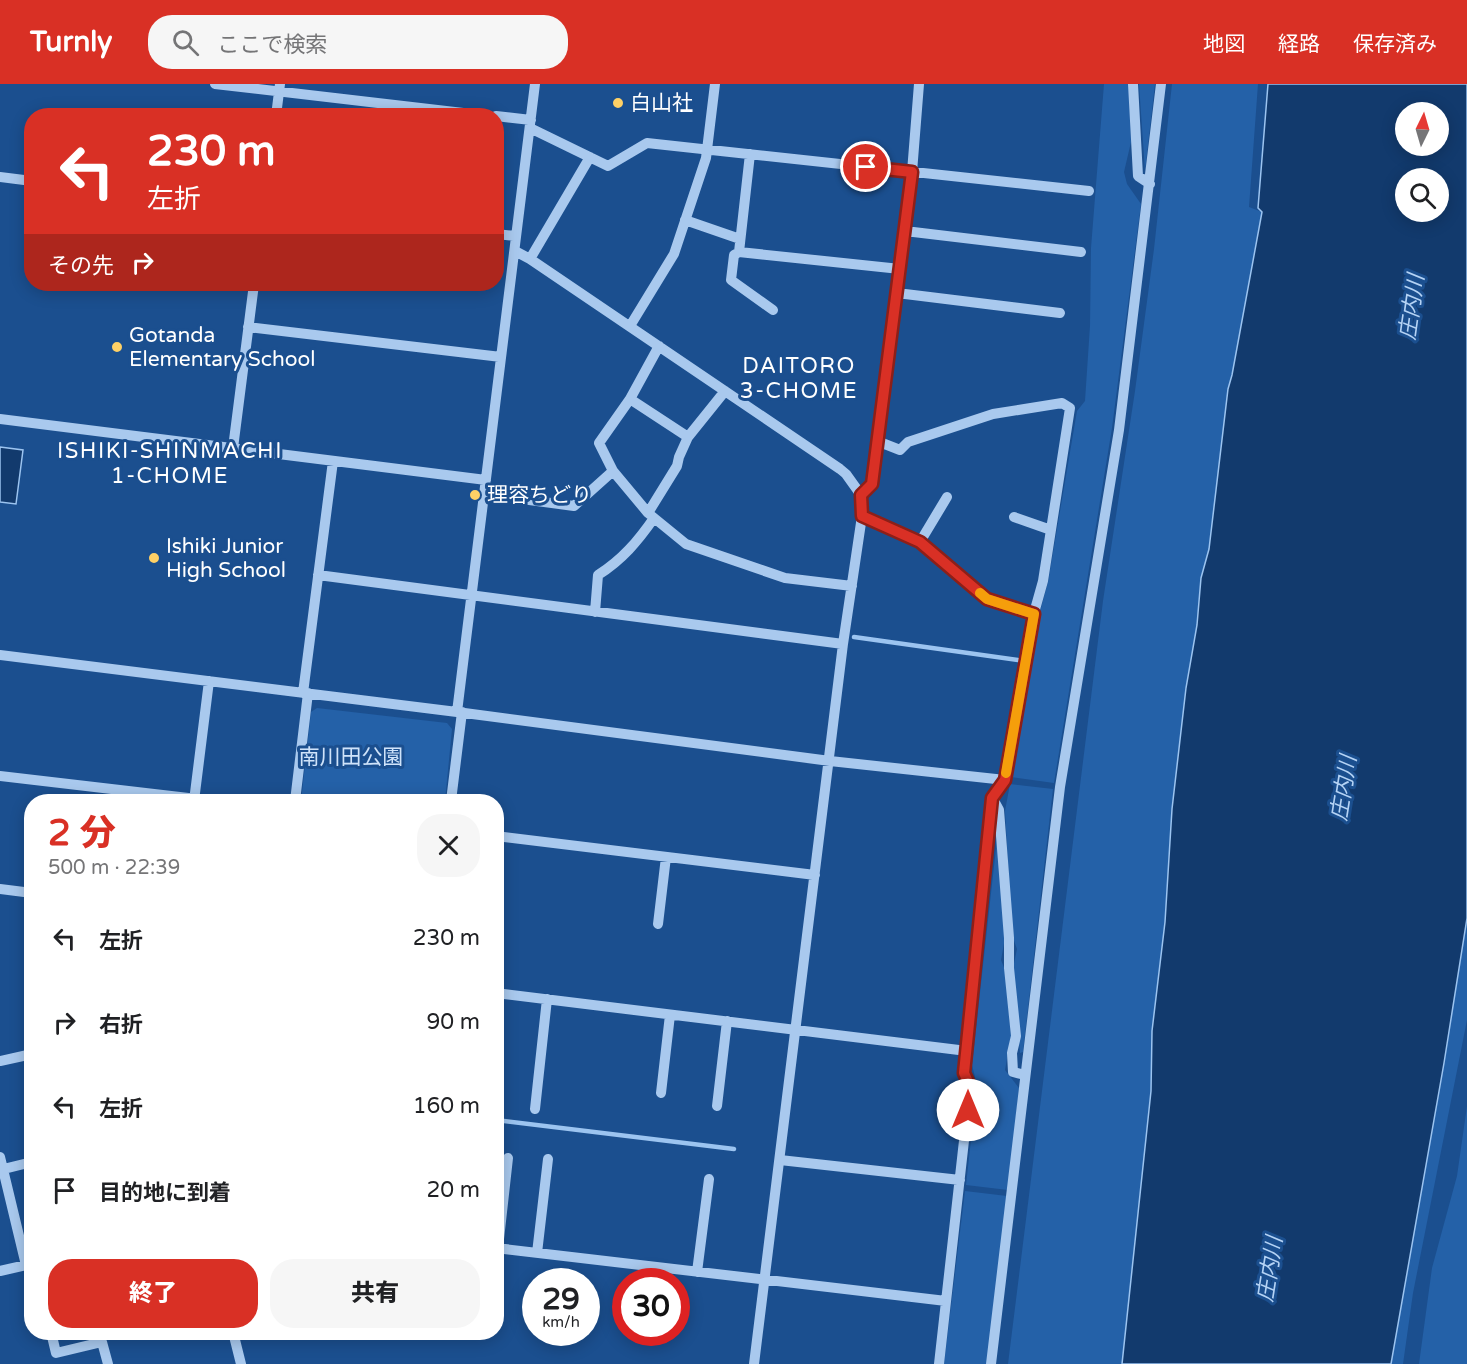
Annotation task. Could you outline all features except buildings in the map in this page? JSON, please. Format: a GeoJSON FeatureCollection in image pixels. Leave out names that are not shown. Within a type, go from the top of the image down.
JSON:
{"type":"FeatureCollection","features":[{"type":"Feature","properties":{"kind":"street"},"geometry":{"type":"LineString","coordinates":[[215,84],[279,88],[429,108]]}},
{"type":"Feature","properties":{"kind":"street"},"geometry":{"type":"LineString","coordinates":[[452,794],[472,596],[535,84]]}},
{"type":"Feature","properties":{"kind":"street"},"geometry":{"type":"LineString","coordinates":[[630,326],[674,254],[706,158],[715,84]]}},
{"type":"Feature","properties":{"kind":"street"},"geometry":{"type":"LineString","coordinates":[[861,495],[872,484],[912,172],[919,84]]}},
{"type":"Feature","properties":{"kind":"street"},"geometry":{"type":"LineString","coordinates":[[1133,84],[1138,176],[1150,184]]}},
{"type":"Feature","properties":{"kind":"street"},"geometry":{"type":"LineString","coordinates":[[991,1364],[1060,787],[1119,430],[1161,84]]}},
{"type":"Feature","properties":{"kind":"street"},"geometry":{"type":"LineString","coordinates":[[277,108],[279,88]]}},
{"type":"Feature","properties":{"kind":"street"},"geometry":{"type":"LineString","coordinates":[[504,118],[530,124],[608,166],[647,143],[1089,191]]}},
{"type":"Feature","properties":{"kind":"street"},"geometry":{"type":"LineString","coordinates":[[739,252],[750,154]]}},
{"type":"Feature","properties":{"kind":"street"},"geometry":{"type":"LineString","coordinates":[[530,259],[590,157]]}},
{"type":"Feature","properties":{"kind":"street"},"geometry":{"type":"LineString","coordinates":[[0,177],[24,180]]}},
{"type":"Feature","properties":{"kind":"street"},"geometry":{"type":"LineString","coordinates":[[685,220],[740,239]]}},
{"type":"Feature","properties":{"kind":"street"},"geometry":{"type":"LineString","coordinates":[[905,231],[1081,252]]}},
{"type":"Feature","properties":{"kind":"street"},"geometry":{"type":"LineString","coordinates":[[504,235],[516,237]]}},
{"type":"Feature","properties":{"kind":"street"},"geometry":{"type":"LineString","coordinates":[[515,251],[630,326],[846,474],[861,495],[862,516],[843,644],[754,1364]]}},
{"type":"Feature","properties":{"kind":"street"},"geometry":{"type":"LineString","coordinates":[[773,310],[731,280],[734,255],[739,252],[900,269]]}},
{"type":"Feature","properties":{"kind":"street"},"geometry":{"type":"LineString","coordinates":[[233,448],[253,291]]}},
{"type":"Feature","properties":{"kind":"street"},"geometry":{"type":"LineString","coordinates":[[897,293],[1060,313]]}},
{"type":"Feature","properties":{"kind":"street"},"geometry":{"type":"LineString","coordinates":[[248,327],[501,357]]}},
{"type":"Feature","properties":{"kind":"street"},"geometry":{"type":"LineString","coordinates":[[659,346],[630,399],[599,443],[613,471],[651,515],[686,544],[785,578],[852,586]]}},
{"type":"Feature","properties":{"kind":"street"},"geometry":{"type":"LineString","coordinates":[[595,612],[598,575],[616,563],[636,543],[677,466],[688,437],[725,391]]}},
{"type":"Feature","properties":{"kind":"street"},"geometry":{"type":"LineString","coordinates":[[630,399],[688,437]]}},
{"type":"Feature","properties":{"kind":"street"},"geometry":{"type":"LineString","coordinates":[[878,441],[900,450],[908,442],[993,414],[1062,403],[1070,408],[1043,581],[1034,614],[1005,780],[992,798],[964,1073],[970,1086],[939,1364]]}},
{"type":"Feature","properties":{"kind":"street"},"geometry":{"type":"LineString","coordinates":[[0,419],[486,480]]}},
{"type":"Feature","properties":{"kind":"street"},"geometry":{"type":"LineString","coordinates":[[296,794],[318,575],[333,461]]}},
{"type":"Feature","properties":{"kind":"street"},"geometry":{"type":"LineString","coordinates":[[484,494],[574,506],[613,471]]}},
{"type":"Feature","properties":{"kind":"street"},"geometry":{"type":"LineString","coordinates":[[920,542],[947,497]]}},
{"type":"Feature","properties":{"kind":"street"},"geometry":{"type":"LineString","coordinates":[[862,516],[920,542],[987,599],[1034,614]]}},
{"type":"Feature","properties":{"kind":"street"},"geometry":{"type":"LineString","coordinates":[[1014,517],[1051,530]]}},
{"type":"Feature","properties":{"kind":"street"},"geometry":{"type":"LineString","coordinates":[[318,575],[843,644]]}},
{"type":"Feature","properties":{"kind":"street"},"geometry":{"type":"LineString","coordinates":[[0,655],[830,761],[1005,780]]}},
{"type":"Feature","properties":{"kind":"street"},"geometry":{"type":"LineString","coordinates":[[195,794],[209,681]]}},
{"type":"Feature","properties":{"kind":"street"},"geometry":{"type":"LineString","coordinates":[[0,776],[146,794]]}},
{"type":"Feature","properties":{"kind":"street"},"geometry":{"type":"LineString","coordinates":[[992,798],[999,810],[1009,938],[1009,968],[1016,1036],[1012,1053],[1013,1072],[1025,1076]]}},
{"type":"Feature","properties":{"kind":"street"},"geometry":{"type":"LineString","coordinates":[[504,837],[815,875]]}},
{"type":"Feature","properties":{"kind":"street"},"geometry":{"type":"LineString","coordinates":[[658,924],[666,857]]}},
{"type":"Feature","properties":{"kind":"street"},"geometry":{"type":"LineString","coordinates":[[0,889],[24,892]]}},
{"type":"Feature","properties":{"kind":"street"},"geometry":{"type":"LineString","coordinates":[[504,994],[967,1051]]}},
{"type":"Feature","properties":{"kind":"street"},"geometry":{"type":"LineString","coordinates":[[534,1109],[547,999]]}},
{"type":"Feature","properties":{"kind":"street"},"geometry":{"type":"LineString","coordinates":[[661,1093],[670,1015]]}},
{"type":"Feature","properties":{"kind":"street"},"geometry":{"type":"LineString","coordinates":[[717,1106],[727,1022]]}},
{"type":"Feature","properties":{"kind":"street"},"geometry":{"type":"LineString","coordinates":[[0,1061],[24,1056]]}},
{"type":"Feature","properties":{"kind":"street"},"geometry":{"type":"LineString","coordinates":[[0,1156],[24,1246]]}},
{"type":"Feature","properties":{"kind":"street"},"geometry":{"type":"LineString","coordinates":[[504,1191],[508,1158]]}},
{"type":"Feature","properties":{"kind":"street"},"geometry":{"type":"LineString","coordinates":[[537,1253],[548,1159]]}},
{"type":"Feature","properties":{"kind":"street"},"geometry":{"type":"LineString","coordinates":[[780,1160],[960,1180]]}},
{"type":"Feature","properties":{"kind":"street"},"geometry":{"type":"LineString","coordinates":[[2,1169],[24,1164]]}},
{"type":"Feature","properties":{"kind":"street"},"geometry":{"type":"LineString","coordinates":[[698,1272],[709,1179]]}},
{"type":"Feature","properties":{"kind":"street"},"geometry":{"type":"LineString","coordinates":[[504,1249],[946,1301]]}},
{"type":"Feature","properties":{"kind":"street"},"geometry":{"type":"LineString","coordinates":[[0,1271],[24,1265]]}},
{"type":"Feature","properties":{"kind":"street"},"geometry":{"type":"LineString","coordinates":[[53,1340],[56,1353],[102,1342],[108,1364]]}},
{"type":"Feature","properties":{"kind":"street"},"geometry":{"type":"LineString","coordinates":[[235,1340],[241,1364]]}},
{"type":"Feature","properties":{"kind":"green space"},"geometry":{"type":"Polygon","coordinates":[[[1104,84],[1129,84],[1131,142],[1124,172],[1127,184],[1141,204],[1112,428],[1054,783],[1011,777],[1039,615],[1048,582],[1077,411],[1085,401],[1090,326],[1091,248],[1104,84]]]}},
{"type":"Feature","properties":{"kind":"green space"},"geometry":{"type":"Polygon","coordinates":[[[1139,84],[1155,84],[1145,171],[1139,84]]]}},
{"type":"Feature","properties":{"kind":"green space"},"geometry":{"type":"Polygon","coordinates":[[[1172,84],[1258,84],[1249,207],[1262,212],[1232,375],[1209,549],[1201,578],[1197,625],[1186,688],[1172,809],[1165,922],[1152,1031],[1151,1091],[1122,1364],[1008,1364],[1103,601],[1154,249],[1172,84]]]}},
{"type":"Feature","properties":{"kind":"green space","name":"南川田公園"},"geometry":{"type":"Polygon","coordinates":[[[317,708],[447,723],[452,729],[446,794],[302,794],[311,712],[317,708]]]}},
{"type":"Feature","properties":{"kind":"green space"},"geometry":{"type":"Polygon","coordinates":[[[1010,784],[1053,789],[1023,1052],[1020,1053],[1013,968],[1017,949],[1012,935],[1005,811],[1010,784]]]}},
{"type":"Feature","properties":{"kind":"green space"},"geometry":{"type":"Polygon","coordinates":[[[997,839],[1005,938],[1001,960],[1005,970],[1011,1036],[1005,1070],[1019,1088],[1008,1190],[966,1185],[977,1085],[972,1065],[997,839]]]}},
{"type":"Feature","properties":{"kind":"green space"},"geometry":{"type":"Polygon","coordinates":[[[1467,918],[1467,1020],[1413,1293],[1403,1364],[1391,1364],[1393,1342],[1444,1063],[1467,918]]]}},
{"type":"Feature","properties":{"kind":"green space"},"geometry":{"type":"Polygon","coordinates":[[[1467,1106],[1467,1364],[1419,1364],[1432,1268],[1457,1176],[1467,1106]]]}},
{"type":"Feature","properties":{"kind":"green space"},"geometry":{"type":"Polygon","coordinates":[[[965,1191],[1007,1196],[987,1364],[944,1364],[965,1191]]]}},
{"type":"Feature","properties":{"kind":"water","name":"庄内川"},"geometry":{"type":"Polygon","coordinates":[[[1268,84],[1467,84],[1467,918],[1391,1364],[1122,1364],[1151,1091],[1152,1031],[1165,922],[1172,809],[1186,688],[1197,625],[1201,578],[1209,549],[1228,389],[1262,212],[1258,208],[1268,84]]]}},
{"type":"Feature","properties":{"kind":"water"},"geometry":{"type":"Polygon","coordinates":[[[0,447],[23,450],[16,504],[0,502],[0,447]]]}},
{"type":"Feature","properties":{"kind":"waterway"},"geometry":{"type":"LineString","coordinates":[[854,637],[1018,660]]}},
{"type":"Feature","properties":{"kind":"waterway"},"geometry":{"type":"LineString","coordinates":[[504,1121],[734,1149]]}},
{"type":"Feature","properties":{"kind":"slow traffic"},"geometry":{"type":"LineString","coordinates":[[980,593],[987,599],[1034,614],[1006,773]]}},
{"type":"Feature","properties":{"kind":"place","name":"白山社"},"geometry":{"type":"Point","coordinates":[618,103]}},
{"type":"Feature","properties":{"kind":"place","name":"Gotanda Elementary School"},"geometry":{"type":"Point","coordinates":[117,347]}},
{"type":"Feature","properties":{"kind":"place","name":"理容ちどり"},"geometry":{"type":"Point","coordinates":[475,495]}},
{"type":"Feature","properties":{"kind":"place","name":"Ishiki Junior High School"},"geometry":{"type":"Point","coordinates":[154,558]}},
{"type":"Feature","properties":{"kind":"district","name":"DAITORO 3-CHOME"},"geometry":{"type":"Point","coordinates":[799,378]}},
{"type":"Feature","properties":{"kind":"district","name":"ISHIKI-SHINMACHI 1-CHOME"},"geometry":{"type":"Point","coordinates":[170,462]}},
{"type":"Feature","properties":{"kind":"route"},"geometry":{"type":"LineString","coordinates":[[866,167],[912,172],[872,484],[861,495],[862,516],[920,542],[987,599],[1034,614],[1005,780],[992,798],[964,1073],[970,1086],[968,1110]]}}]}
